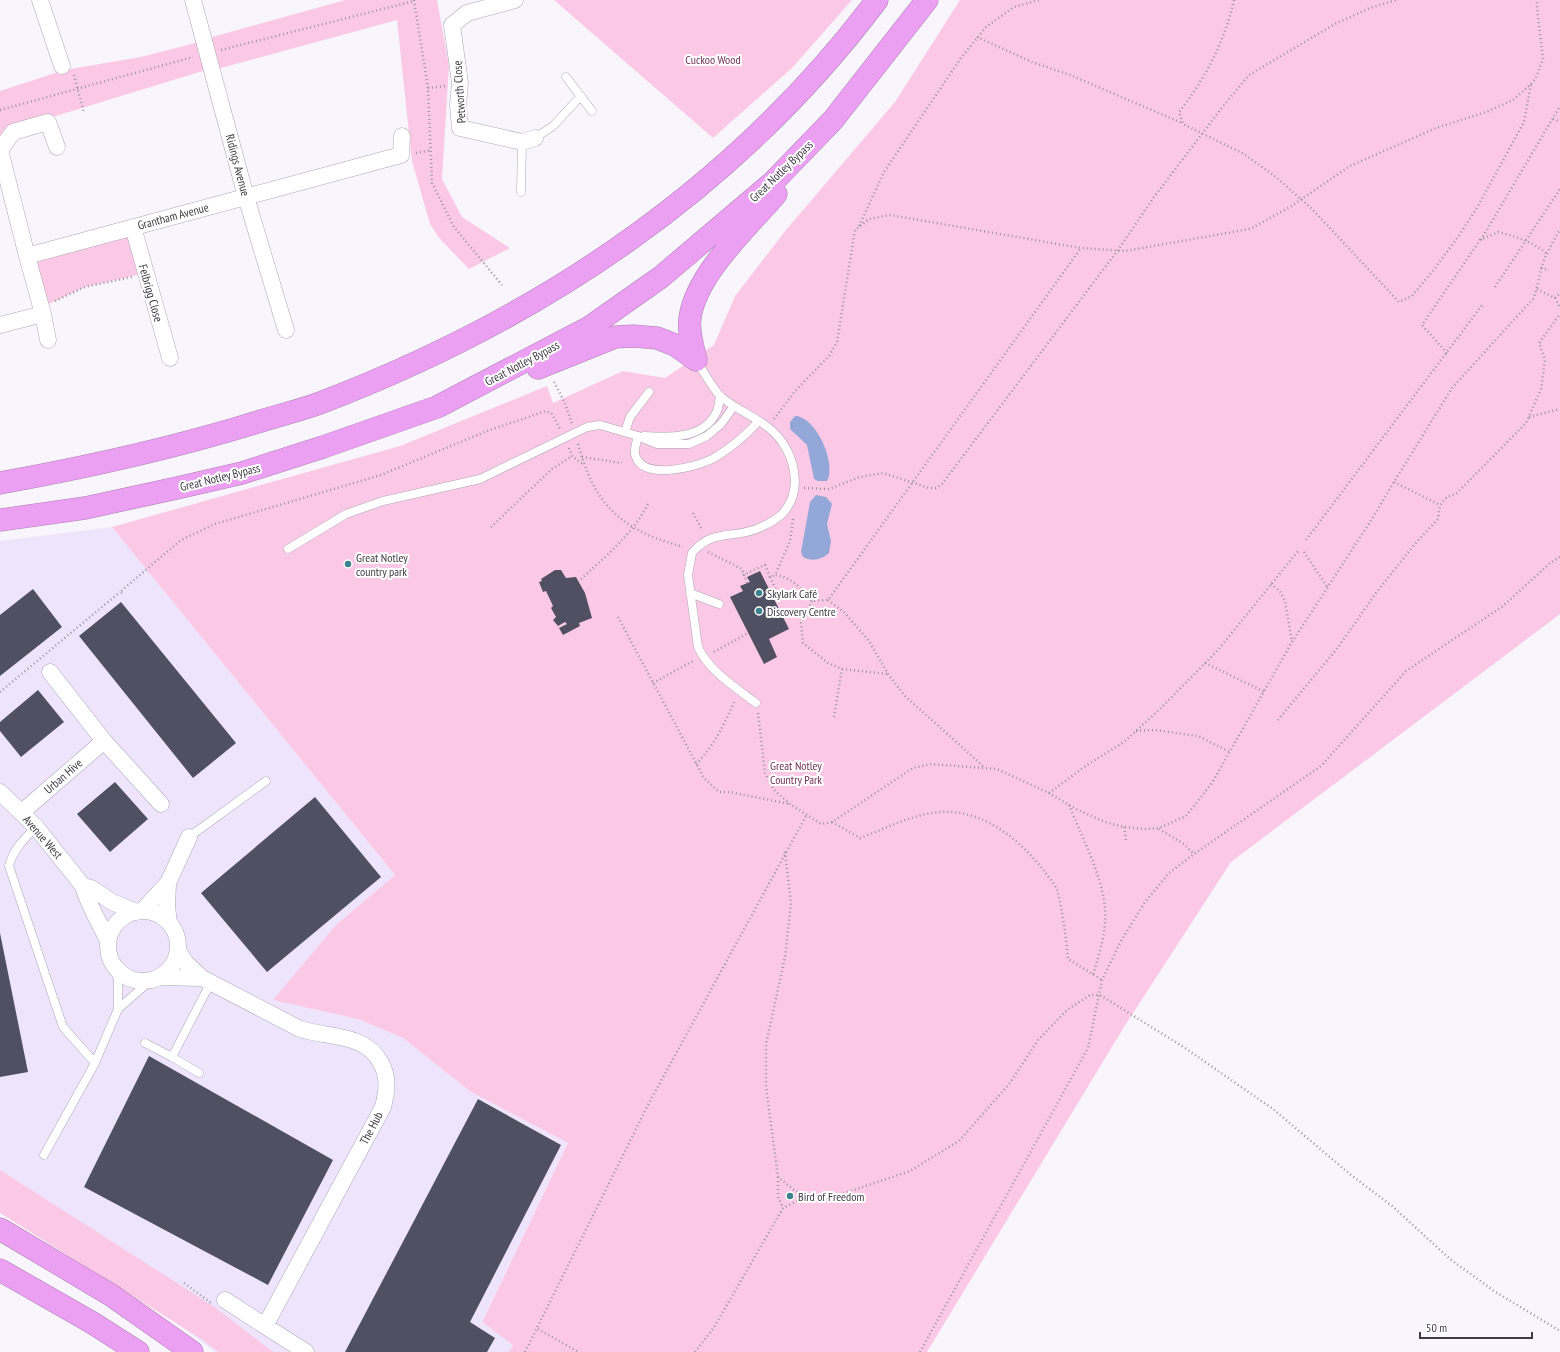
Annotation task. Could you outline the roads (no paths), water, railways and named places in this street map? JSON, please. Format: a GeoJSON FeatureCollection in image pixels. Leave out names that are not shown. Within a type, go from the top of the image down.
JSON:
{"type":"FeatureCollection","features":[{"type":"Feature","properties":{"kind":"highway"},"geometry":{"type":"LineString","coordinates":[[0,483],[81,469],[146,454],[204,439],[319,403],[416,362],[506,318],[616,250],[692,193],[771,123],[802,91],[857,27],[877,0]]}},
{"type":"Feature","properties":{"kind":"highway","name":"Great Notley Bypass"},"geometry":{"type":"LineString","coordinates":[[0,520],[85,508],[242,473],[323,447],[437,407],[590,327],[661,277],[773,182],[833,120],[926,0]]}},
{"type":"Feature","properties":{"kind":"highway"},"geometry":{"type":"LineString","coordinates":[[696,360],[690,332],[690,318],[696,294],[713,268],[782,187],[833,120]]}},
{"type":"Feature","properties":{"kind":"highway"},"geometry":{"type":"LineString","coordinates":[[437,407],[615,337],[657,338],[675,345],[696,360]]}},
{"type":"Feature","properties":{"kind":"highway"},"geometry":{"type":"LineString","coordinates":[[0,1229],[111,1295],[192,1352]]}},
{"type":"Feature","properties":{"kind":"highway"},"geometry":{"type":"LineString","coordinates":[[0,1270],[91,1322],[138,1352]]}},
{"type":"Feature","properties":{"kind":"street"},"geometry":{"type":"LineString","coordinates":[[40,0],[67,69]]}},
{"type":"Feature","properties":{"kind":"street","name":"Ridings Avenue"},"geometry":{"type":"LineString","coordinates":[[193,0],[246,197],[286,330]]}},
{"type":"Feature","properties":{"kind":"street","name":"Petworth Close"},"geometry":{"type":"LineString","coordinates":[[515,0],[467,13],[452,25],[460,83],[458,105],[460,128],[529,140]]}},
{"type":"Feature","properties":{"kind":"street"},"geometry":{"type":"LineString","coordinates":[[48,340],[0,150],[13,132],[48,122],[57,147]]}},
{"type":"Feature","properties":{"kind":"street","name":"Grantham Avenue"},"geometry":{"type":"LineString","coordinates":[[27,256],[402,155],[402,136]]}},
{"type":"Feature","properties":{"kind":"street","name":"Felbrigg Close"},"geometry":{"type":"LineString","coordinates":[[133,227],[170,358]]}},
{"type":"Feature","properties":{"kind":"street"},"geometry":{"type":"LineString","coordinates":[[0,325],[41,311]]}},
{"type":"Feature","properties":{"kind":"street"},"geometry":{"type":"LineString","coordinates":[[50,672],[104,740],[161,804]]}},
{"type":"Feature","properties":{"kind":"street","name":"Urban Hive"},"geometry":{"type":"LineString","coordinates":[[22,812],[104,740]]}},
{"type":"Feature","properties":{"kind":"street","name":"Avenue West"},"geometry":{"type":"LineString","coordinates":[[0,792],[22,812],[83,886],[86,898],[99,919],[108,942]]}},
{"type":"Feature","properties":{"kind":"street"},"geometry":{"type":"LineString","coordinates":[[139,911],[168,883],[189,837]]}},
{"type":"Feature","properties":{"kind":"street"},"geometry":{"type":"LineString","coordinates":[[168,883],[167,907],[169,923]]}},
{"type":"Feature","properties":{"kind":"street","name":"Avenue West"},"geometry":{"type":"LineString","coordinates":[[83,886],[91,888],[112,902],[139,911]]}},
{"type":"Feature","properties":{"kind":"street"},"geometry":{"type":"LineString","coordinates":[[139,911],[157,914],[169,923],[175,931],[178,950],[175,961],[169,970],[155,979],[131,979],[115,967],[110,960],[108,942],[111,931],[117,922],[126,915],[139,911]]}},
{"type":"Feature","properties":{"kind":"street","name":"The Hub"},"geometry":{"type":"LineString","coordinates":[[178,950],[186,963],[206,980],[300,1029],[315,1034],[352,1040],[371,1048],[379,1058],[388,1080],[383,1107],[265,1326]]}},
{"type":"Feature","properties":{"kind":"street","name":"The Hub"},"geometry":{"type":"LineString","coordinates":[[155,979],[185,976],[206,980]]}},
{"type":"Feature","properties":{"kind":"street"},"geometry":{"type":"LineString","coordinates":[[225,1300],[306,1352]]}},
{"type":"Feature","properties":{"kind":"lane"},"geometry":{"type":"LineString","coordinates":[[566,77],[592,112]]}},
{"type":"Feature","properties":{"kind":"lane"},"geometry":{"type":"LineString","coordinates":[[521,192],[529,140],[553,126],[581,96]]}},
{"type":"Feature","properties":{"kind":"lane"},"geometry":{"type":"LineString","coordinates":[[696,360],[720,396],[768,427],[782,441],[791,459],[796,477],[788,506],[781,515],[760,528],[748,532],[709,539],[692,553],[688,575],[698,647],[702,657],[723,678],[756,703]]}},
{"type":"Feature","properties":{"kind":"lane"},"geometry":{"type":"LineString","coordinates":[[624,432],[630,417],[649,392]]}},
{"type":"Feature","properties":{"kind":"lane"},"geometry":{"type":"LineString","coordinates":[[638,436],[672,438],[688,434],[707,425],[717,411],[720,396]]}},
{"type":"Feature","properties":{"kind":"lane"},"geometry":{"type":"LineString","coordinates":[[288,550],[346,514],[383,501],[480,479],[587,427],[600,425],[638,436],[658,444],[690,444],[706,436],[721,424],[734,406]]}},
{"type":"Feature","properties":{"kind":"lane"},"geometry":{"type":"LineString","coordinates":[[638,436],[635,454],[646,468],[674,470],[690,467],[712,459],[728,450],[759,422]]}},
{"type":"Feature","properties":{"kind":"lane"},"geometry":{"type":"LineString","coordinates":[[690,593],[719,604]]}},
{"type":"Feature","properties":{"kind":"lane"},"geometry":{"type":"LineString","coordinates":[[189,837],[266,781]]}},
{"type":"Feature","properties":{"kind":"lane"},"geometry":{"type":"LineString","coordinates":[[36,828],[17,848],[11,857],[9,866],[64,1027],[95,1063]]}},
{"type":"Feature","properties":{"kind":"lane"},"geometry":{"type":"LineString","coordinates":[[44,1155],[95,1063],[118,1008],[118,981],[115,967]]}},
{"type":"Feature","properties":{"kind":"lane"},"geometry":{"type":"LineString","coordinates":[[118,1008],[155,979]]}},
{"type":"Feature","properties":{"kind":"lane"},"geometry":{"type":"LineString","coordinates":[[172,1057],[206,980]]}},
{"type":"Feature","properties":{"kind":"lane"},"geometry":{"type":"LineString","coordinates":[[145,1043],[199,1073]]}},
{"type":"Feature","properties":{"kind":"water"},"geometry":{"type":"Polygon","coordinates":[[[795,416],[803,418],[810,424],[823,442],[829,464],[827,481],[818,481],[814,479],[807,445],[790,429],[790,422],[795,416]]]}},
{"type":"Feature","properties":{"kind":"water"},"geometry":{"type":"Polygon","coordinates":[[[816,495],[826,497],[832,504],[827,524],[831,541],[829,553],[820,559],[813,560],[803,557],[801,552],[810,502],[816,495]]]}},
{"type":"Feature","properties":{"kind":"place","name":"Great Notley country park"},"geometry":{"type":"Point","coordinates":[348,564]}},
{"type":"Feature","properties":{"kind":"place","name":"Skylark Café"},"geometry":{"type":"Point","coordinates":[759,593]}},
{"type":"Feature","properties":{"kind":"place","name":"Discovery Centre"},"geometry":{"type":"Point","coordinates":[759,611]}},
{"type":"Feature","properties":{"kind":"place","name":"Bird of Freedom"},"geometry":{"type":"Point","coordinates":[790,1196]}},
{"type":"Feature","properties":{"kind":"park label","name":"Cuckoo Wood"},"geometry":{"type":"Point","coordinates":[713,59]}},
{"type":"Feature","properties":{"kind":"park label","name":"Great Notley Country Park"},"geometry":{"type":"Point","coordinates":[796,772]}}]}
